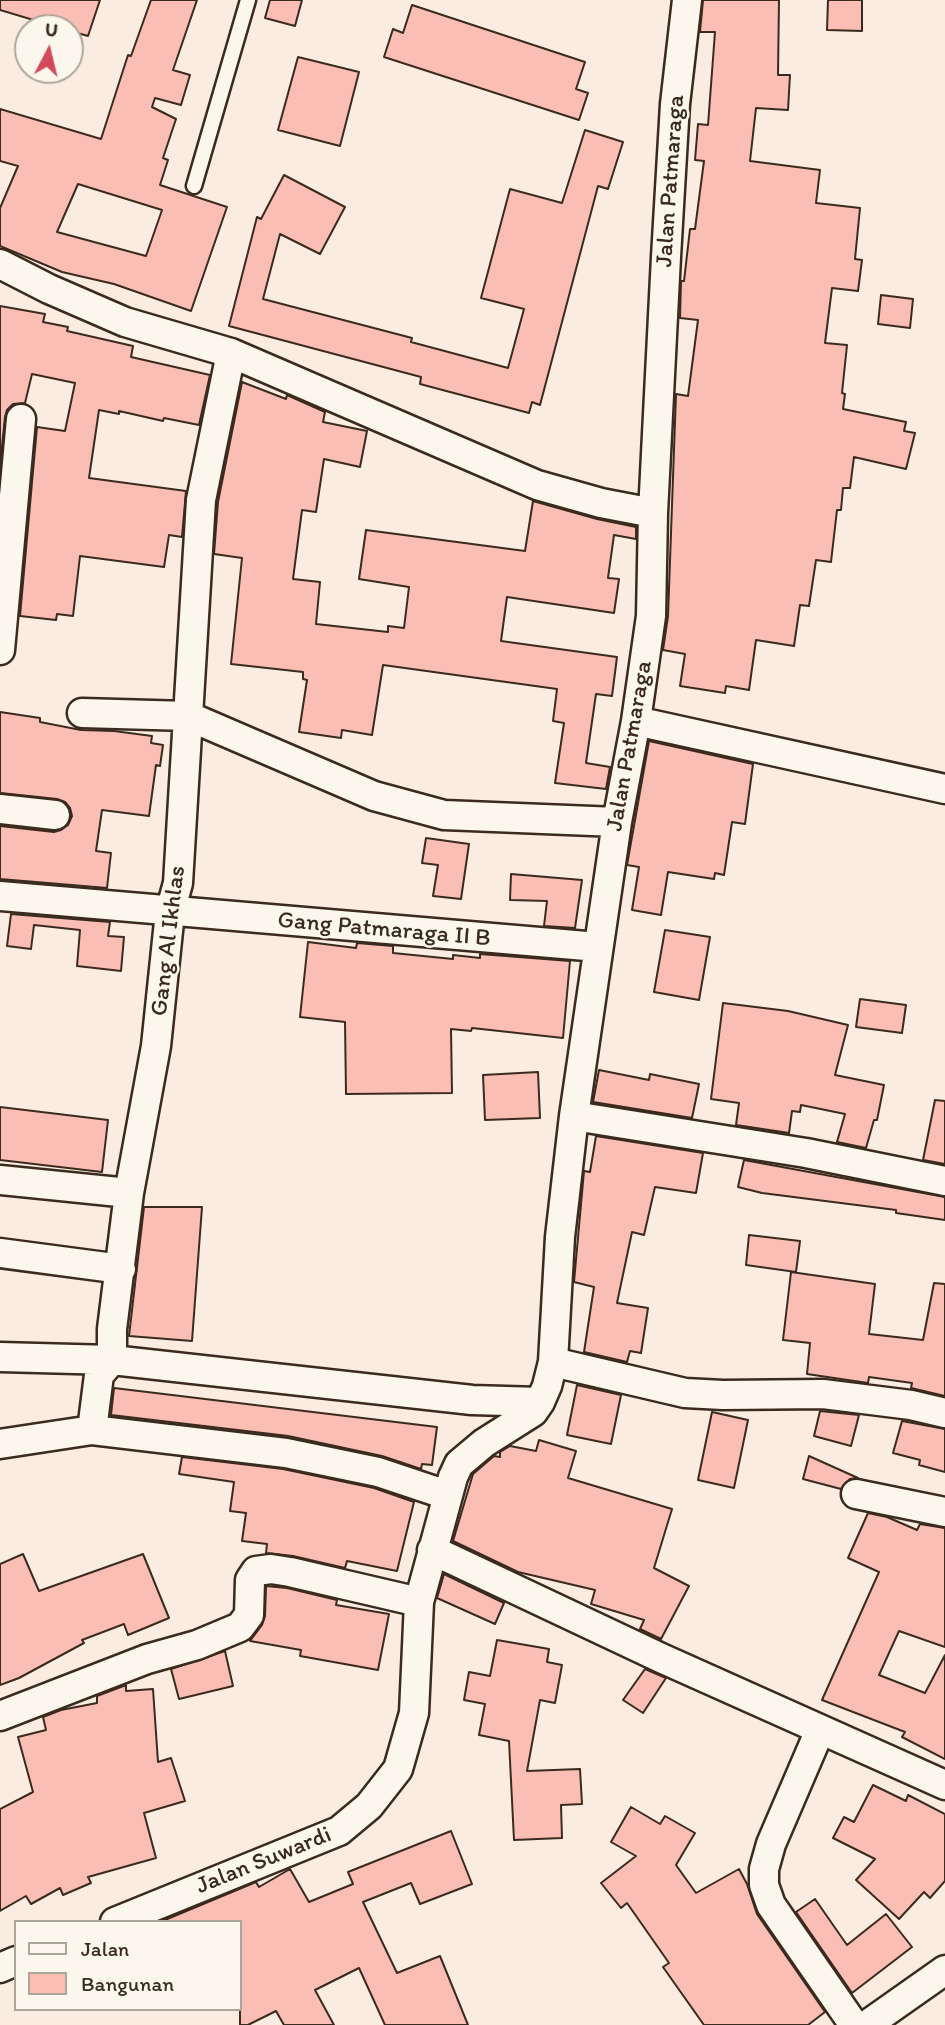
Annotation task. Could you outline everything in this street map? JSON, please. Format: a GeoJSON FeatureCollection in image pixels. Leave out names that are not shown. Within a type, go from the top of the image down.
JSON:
{"type":"FeatureCollection","features":[{"type":"Feature","properties":{"kind":"street","name":"Jalan Patmaraga"},"geometry":{"type":"LineString","coordinates":[[540,1402],[552,1362],[560,1237],[573,1116],[651,616],[653,513],[675,104],[687,0]]}},
{"type":"Feature","properties":{"kind":"street"},"geometry":{"type":"LineString","coordinates":[[0,264],[125,322],[231,353],[537,485],[601,503],[653,513]]}},
{"type":"Feature","properties":{"kind":"street","name":"Gang Al Ikhlas"},"geometry":{"type":"LineString","coordinates":[[92,1430],[99,1374],[112,1360],[112,1329],[129,1194],[156,1046],[170,912],[178,883],[201,500],[231,353]]}},
{"type":"Feature","properties":{"kind":"street"},"geometry":{"type":"LineString","coordinates":[[0,650],[21,419]]}},
{"type":"Feature","properties":{"kind":"street"},"geometry":{"type":"LineString","coordinates":[[82,713],[188,716],[374,796],[433,813],[505,819],[617,822]]}},
{"type":"Feature","properties":{"kind":"street"},"geometry":{"type":"LineString","coordinates":[[636,720],[945,789]]}},
{"type":"Feature","properties":{"kind":"street"},"geometry":{"type":"LineString","coordinates":[[0,809],[55,815]]}},
{"type":"Feature","properties":{"kind":"street","name":"Gang Patmaraga II B"},"geometry":{"type":"LineString","coordinates":[[0,896],[598,947]]}},
{"type":"Feature","properties":{"kind":"street"},"geometry":{"type":"LineString","coordinates":[[573,1116],[806,1153],[945,1181]]}},
{"type":"Feature","properties":{"kind":"street"},"geometry":{"type":"LineString","coordinates":[[0,1181],[129,1194]]}},
{"type":"Feature","properties":{"kind":"street"},"geometry":{"type":"LineString","coordinates":[[0,1253],[121,1269]]}},
{"type":"Feature","properties":{"kind":"street"},"geometry":{"type":"LineString","coordinates":[[0,1357],[112,1360],[472,1400],[540,1402]]}},
{"type":"Feature","properties":{"kind":"street"},"geometry":{"type":"LineString","coordinates":[[552,1362],[685,1393],[823,1394],[911,1405],[945,1413]]}},
{"type":"Feature","properties":{"kind":"street"},"geometry":{"type":"LineString","coordinates":[[472,1400],[476,1438],[474,1454]]}},
{"type":"Feature","properties":{"kind":"street"},"geometry":{"type":"LineString","coordinates":[[474,1454],[484,1443],[533,1412],[540,1402]]}},
{"type":"Feature","properties":{"kind":"street"},"geometry":{"type":"LineString","coordinates":[[0,1444],[92,1430],[286,1453],[378,1472],[447,1495]]}},
{"type":"Feature","properties":{"kind":"street","name":"Jalan Suwardi"},"geometry":{"type":"LineString","coordinates":[[119,1920],[339,1831],[369,1805],[398,1769],[414,1713],[419,1602],[447,1495],[459,1464],[474,1454]]}},
{"type":"Feature","properties":{"kind":"street"},"geometry":{"type":"LineString","coordinates":[[856,1494],[945,1512]]}},
{"type":"Feature","properties":{"kind":"street"},"geometry":{"type":"LineString","coordinates":[[432,1550],[945,1785]]}},
{"type":"Feature","properties":{"kind":"street"},"geometry":{"type":"LineString","coordinates":[[0,1716],[147,1659],[197,1645],[240,1628],[248,1615],[250,1580],[256,1571],[271,1569],[290,1572],[419,1602]]}},
{"type":"Feature","properties":{"kind":"street"},"geometry":{"type":"LineString","coordinates":[[820,1730],[771,1844],[764,1869],[764,1885],[771,1905],[854,2025]]}},
{"type":"Feature","properties":{"kind":"street"},"geometry":{"type":"LineString","coordinates":[[867,2025],[945,1970]]}},
{"type":"Feature","properties":{"kind":"lane"},"geometry":{"type":"LineString","coordinates":[[194,186],[248,0]]}},
{"type":"Feature","properties":{"kind":"building"},"geometry":{"type":"Polygon","coordinates":[[[0,0],[100,0],[88,36],[84,35],[84,14],[14,14],[0,10],[0,0]]]}},
{"type":"Feature","properties":{"kind":"building"},"geometry":{"type":"Polygon","coordinates":[[[151,0],[197,0],[173,70],[190,75],[181,105],[155,98],[152,107],[176,119],[163,158],[168,160],[160,185],[227,207],[191,311],[114,284],[62,272],[0,246],[0,208],[18,166],[0,161],[0,109],[101,139],[128,55],[131,56],[151,0]],[[78,184],[57,232],[146,256],[162,210],[78,184]]]}},
{"type":"Feature","properties":{"kind":"building"},"geometry":{"type":"Polygon","coordinates":[[[270,0],[302,0],[295,26],[265,18],[270,0]]]}},
{"type":"Feature","properties":{"kind":"building"},"geometry":{"type":"Polygon","coordinates":[[[703,0],[779,0],[778,75],[790,75],[788,110],[756,108],[750,161],[820,170],[816,203],[860,208],[855,259],[862,260],[858,291],[832,288],[825,343],[847,345],[843,409],[906,422],[904,431],[915,433],[906,469],[854,457],[850,488],[843,488],[841,510],[837,510],[831,562],[816,560],[809,606],[800,605],[794,646],[756,640],[749,690],[726,686],[725,693],[680,686],[685,654],[663,650],[668,616],[676,394],[688,396],[698,320],[680,318],[681,281],[684,281],[690,229],[695,229],[704,161],[695,160],[698,124],[708,125],[715,32],[700,32],[703,0]]]}},
{"type":"Feature","properties":{"kind":"building"},"geometry":{"type":"Polygon","coordinates":[[[828,0],[862,0],[862,31],[827,30],[828,0]]]}},
{"type":"Feature","properties":{"kind":"building"},"geometry":{"type":"Polygon","coordinates":[[[412,5],[585,62],[576,89],[588,93],[579,120],[384,57],[393,29],[403,33],[412,5]]]}},
{"type":"Feature","properties":{"kind":"building"},"geometry":{"type":"Polygon","coordinates":[[[298,57],[359,72],[340,146],[278,130],[298,57]]]}},
{"type":"Feature","properties":{"kind":"building"},"geometry":{"type":"Polygon","coordinates":[[[585,130],[623,142],[608,189],[598,186],[540,405],[532,402],[529,413],[420,384],[421,377],[229,326],[257,217],[261,219],[284,175],[345,207],[320,254],[280,234],[263,299],[412,338],[411,342],[508,368],[524,309],[481,298],[510,189],[562,203],[585,130]]]}},
{"type":"Feature","properties":{"kind":"building"},"geometry":{"type":"Polygon","coordinates":[[[881,295],[913,299],[910,328],[878,324],[881,295]]]}},
{"type":"Feature","properties":{"kind":"building"},"geometry":{"type":"Polygon","coordinates":[[[0,306],[45,314],[43,322],[68,327],[67,331],[133,346],[131,357],[210,375],[199,425],[99,410],[89,478],[186,491],[182,537],[169,535],[164,567],[80,556],[73,616],[57,614],[56,620],[20,616],[37,427],[65,431],[75,383],[32,374],[25,403],[13,404],[7,410],[0,466],[0,306]]]}},
{"type":"Feature","properties":{"kind":"building"},"geometry":{"type":"Polygon","coordinates":[[[242,382],[286,399],[287,395],[325,412],[323,422],[367,431],[360,467],[324,459],[316,512],[302,510],[293,579],[320,582],[316,624],[388,632],[388,626],[404,628],[409,587],[359,579],[366,530],[525,551],[533,501],[636,527],[636,539],[614,535],[608,578],[619,579],[614,613],[507,597],[501,641],[617,657],[612,696],[596,694],[586,763],[610,767],[606,789],[555,783],[564,723],[553,721],[557,689],[383,665],[372,735],[342,730],[341,738],[299,732],[307,680],[303,679],[303,672],[231,664],[242,558],[214,554],[218,502],[242,382]]]}},
{"type":"Feature","properties":{"kind":"building"},"geometry":{"type":"Polygon","coordinates":[[[0,712],[40,718],[40,722],[81,730],[152,736],[151,743],[163,745],[160,766],[156,765],[149,816],[102,810],[96,851],[111,853],[107,888],[0,879],[0,826],[54,832],[68,825],[72,816],[65,802],[57,799],[0,793],[0,712]]]}},
{"type":"Feature","properties":{"kind":"building"},"geometry":{"type":"Polygon","coordinates":[[[649,741],[753,764],[745,824],[732,822],[724,875],[715,873],[714,879],[668,872],[661,915],[632,910],[639,867],[627,865],[649,741]]]}},
{"type":"Feature","properties":{"kind":"building"},"geometry":{"type":"Polygon","coordinates":[[[426,838],[469,844],[461,899],[433,896],[438,865],[422,863],[426,838]]]}},
{"type":"Feature","properties":{"kind":"building"},"geometry":{"type":"Polygon","coordinates":[[[511,874],[582,880],[575,928],[544,926],[547,901],[510,900],[511,874]]]}},
{"type":"Feature","properties":{"kind":"building"},"geometry":{"type":"Polygon","coordinates":[[[11,914],[110,922],[108,936],[124,937],[121,971],[77,966],[80,930],[34,925],[31,949],[7,946],[11,914]]]}},
{"type":"Feature","properties":{"kind":"building"},"geometry":{"type":"Polygon","coordinates":[[[665,930],[710,937],[699,1000],[654,992],[665,930]]]}},
{"type":"Feature","properties":{"kind":"building"},"geometry":{"type":"Polygon","coordinates":[[[308,942],[356,948],[357,943],[393,946],[393,953],[453,959],[453,955],[480,958],[480,954],[570,961],[563,1038],[472,1028],[471,1031],[451,1029],[452,1093],[346,1094],[345,1022],[300,1017],[308,942]]]}},
{"type":"Feature","properties":{"kind":"building"},"geometry":{"type":"Polygon","coordinates":[[[860,999],[906,1005],[902,1033],[856,1027],[860,999]]]}},
{"type":"Feature","properties":{"kind":"building"},"geometry":{"type":"Polygon","coordinates":[[[723,1003],[788,1011],[848,1025],[835,1075],[884,1085],[877,1120],[874,1120],[866,1148],[837,1142],[845,1114],[801,1105],[800,1112],[792,1111],[789,1133],[736,1125],[739,1103],[711,1099],[723,1003]]]}},
{"type":"Feature","properties":{"kind":"building"},"geometry":{"type":"Polygon","coordinates":[[[599,1070],[649,1080],[650,1074],[699,1084],[692,1118],[593,1102],[599,1070]]]}},
{"type":"Feature","properties":{"kind":"building"},"geometry":{"type":"Polygon","coordinates":[[[538,1072],[540,1118],[485,1120],[483,1075],[538,1072]]]}},
{"type":"Feature","properties":{"kind":"building"},"geometry":{"type":"Polygon","coordinates":[[[935,1100],[945,1101],[945,1164],[923,1160],[935,1100]]]}},
{"type":"Feature","properties":{"kind":"building"},"geometry":{"type":"Polygon","coordinates":[[[0,1107],[108,1120],[102,1172],[0,1160],[0,1107]]]}},
{"type":"Feature","properties":{"kind":"building"},"geometry":{"type":"Polygon","coordinates":[[[596,1136],[703,1153],[696,1193],[655,1187],[644,1235],[632,1232],[617,1303],[648,1308],[641,1353],[630,1351],[627,1362],[584,1352],[594,1287],[574,1282],[584,1171],[590,1172],[596,1136]]]}},
{"type":"Feature","properties":{"kind":"building"},"geometry":{"type":"Polygon","coordinates":[[[744,1160],[945,1197],[945,1220],[896,1213],[896,1210],[762,1193],[738,1187],[744,1160]]]}},
{"type":"Feature","properties":{"kind":"building"},"geometry":{"type":"Polygon","coordinates":[[[144,1207],[202,1207],[192,1341],[129,1336],[144,1207]]]}},
{"type":"Feature","properties":{"kind":"building"},"geometry":{"type":"Polygon","coordinates":[[[749,1235],[800,1241],[796,1272],[746,1265],[749,1235]]]}},
{"type":"Feature","properties":{"kind":"building"},"geometry":{"type":"Polygon","coordinates":[[[791,1272],[875,1284],[869,1334],[923,1340],[934,1283],[945,1284],[945,1396],[911,1388],[912,1383],[869,1377],[868,1383],[807,1374],[810,1343],[783,1340],[791,1272]]]}},
{"type":"Feature","properties":{"kind":"building"},"geometry":{"type":"Polygon","coordinates":[[[577,1385],[621,1395],[611,1444],[567,1435],[577,1385]]]}},
{"type":"Feature","properties":{"kind":"building"},"geometry":{"type":"Polygon","coordinates":[[[114,1388],[437,1427],[432,1465],[422,1464],[421,1469],[382,1456],[288,1436],[111,1415],[114,1388]]]}},
{"type":"Feature","properties":{"kind":"building"},"geometry":{"type":"Polygon","coordinates":[[[820,1411],[859,1415],[851,1446],[814,1436],[820,1411]]]}},
{"type":"Feature","properties":{"kind":"building"},"geometry":{"type":"Polygon","coordinates":[[[712,1412],[748,1420],[734,1488],[698,1480],[712,1412]]]}},
{"type":"Feature","properties":{"kind":"building"},"geometry":{"type":"Polygon","coordinates":[[[902,1421],[945,1429],[945,1472],[919,1465],[920,1460],[893,1453],[902,1421]]]}},
{"type":"Feature","properties":{"kind":"building"},"geometry":{"type":"Polygon","coordinates":[[[539,1440],[576,1451],[568,1478],[672,1509],[654,1568],[689,1586],[661,1639],[640,1629],[644,1620],[591,1604],[595,1590],[518,1572],[453,1541],[473,1474],[494,1456],[500,1457],[500,1452],[510,1446],[536,1451],[539,1440]]]}},
{"type":"Feature","properties":{"kind":"building"},"geometry":{"type":"Polygon","coordinates":[[[809,1456],[858,1478],[850,1479],[841,1489],[803,1479],[809,1456]]]}},
{"type":"Feature","properties":{"kind":"building"},"geometry":{"type":"Polygon","coordinates":[[[182,1457],[283,1469],[374,1488],[414,1502],[397,1571],[347,1561],[345,1568],[266,1553],[267,1544],[242,1541],[246,1513],[230,1511],[234,1482],[179,1474],[182,1457]]]}},
{"type":"Feature","properties":{"kind":"building"},"geometry":{"type":"Polygon","coordinates":[[[868,1513],[887,1517],[917,1530],[920,1524],[945,1528],[945,1647],[899,1631],[879,1675],[925,1693],[945,1655],[945,1759],[902,1737],[905,1732],[822,1700],[879,1572],[848,1558],[868,1513]]]}},
{"type":"Feature","properties":{"kind":"building"},"geometry":{"type":"Polygon","coordinates":[[[23,1554],[39,1591],[143,1554],[169,1618],[128,1635],[124,1624],[82,1640],[84,1643],[19,1678],[0,1685],[0,1564],[23,1554]]]}},
{"type":"Feature","properties":{"kind":"building"},"geometry":{"type":"Polygon","coordinates":[[[444,1574],[504,1603],[495,1624],[437,1598],[444,1574]]]}},
{"type":"Feature","properties":{"kind":"building"},"geometry":{"type":"Polygon","coordinates":[[[266,1586],[287,1588],[337,1600],[336,1605],[389,1614],[378,1670],[300,1656],[301,1650],[250,1641],[265,1616],[266,1586]]]}},
{"type":"Feature","properties":{"kind":"building"},"geometry":{"type":"Polygon","coordinates":[[[497,1640],[549,1649],[547,1662],[562,1665],[555,1703],[540,1700],[527,1771],[580,1769],[582,1804],[561,1805],[562,1838],[514,1840],[509,1741],[479,1735],[485,1704],[464,1700],[469,1672],[490,1676],[497,1640]]]}},
{"type":"Feature","properties":{"kind":"building"},"geometry":{"type":"Polygon","coordinates":[[[225,1651],[233,1686],[179,1699],[171,1669],[225,1651]]]}},
{"type":"Feature","properties":{"kind":"building"},"geometry":{"type":"Polygon","coordinates":[[[645,1669],[666,1678],[643,1713],[623,1700],[645,1669]]]}},
{"type":"Feature","properties":{"kind":"building"},"geometry":{"type":"Polygon","coordinates":[[[126,1685],[126,1691],[153,1689],[158,1762],[171,1758],[185,1801],[144,1813],[156,1858],[88,1877],[91,1883],[63,1895],[60,1888],[31,1904],[26,1896],[0,1911],[0,1809],[33,1792],[18,1737],[46,1730],[43,1717],[61,1710],[97,1703],[97,1696],[126,1685]]]}},
{"type":"Feature","properties":{"kind":"building"},"geometry":{"type":"Polygon","coordinates":[[[873,1785],[906,1801],[908,1795],[945,1814],[945,1881],[930,1898],[924,1892],[899,1919],[856,1880],[875,1859],[833,1838],[844,1817],[854,1822],[873,1785]]]}},
{"type":"Feature","properties":{"kind":"building"},"geometry":{"type":"Polygon","coordinates":[[[631,1807],[660,1824],[665,1816],[695,1833],[676,1865],[696,1893],[739,1869],[757,1914],[825,2012],[808,2025],[704,2025],[663,1967],[669,1963],[627,1903],[621,1908],[601,1883],[636,1856],[611,1842],[631,1807]]]}},
{"type":"Feature","properties":{"kind":"building"},"geometry":{"type":"Polygon","coordinates":[[[451,1831],[472,1884],[420,1904],[411,1883],[363,1902],[397,1973],[440,1956],[468,2025],[385,2025],[359,1968],[315,1990],[334,2025],[284,2025],[276,2011],[248,2025],[240,2025],[242,1920],[165,1920],[256,1882],[259,1887],[290,1869],[309,1902],[353,1884],[348,1872],[451,1831]]]}},
{"type":"Feature","properties":{"kind":"building"},"geometry":{"type":"Polygon","coordinates":[[[815,1899],[847,1945],[886,1914],[912,1947],[852,1993],[796,1912],[815,1899]]]}}]}
